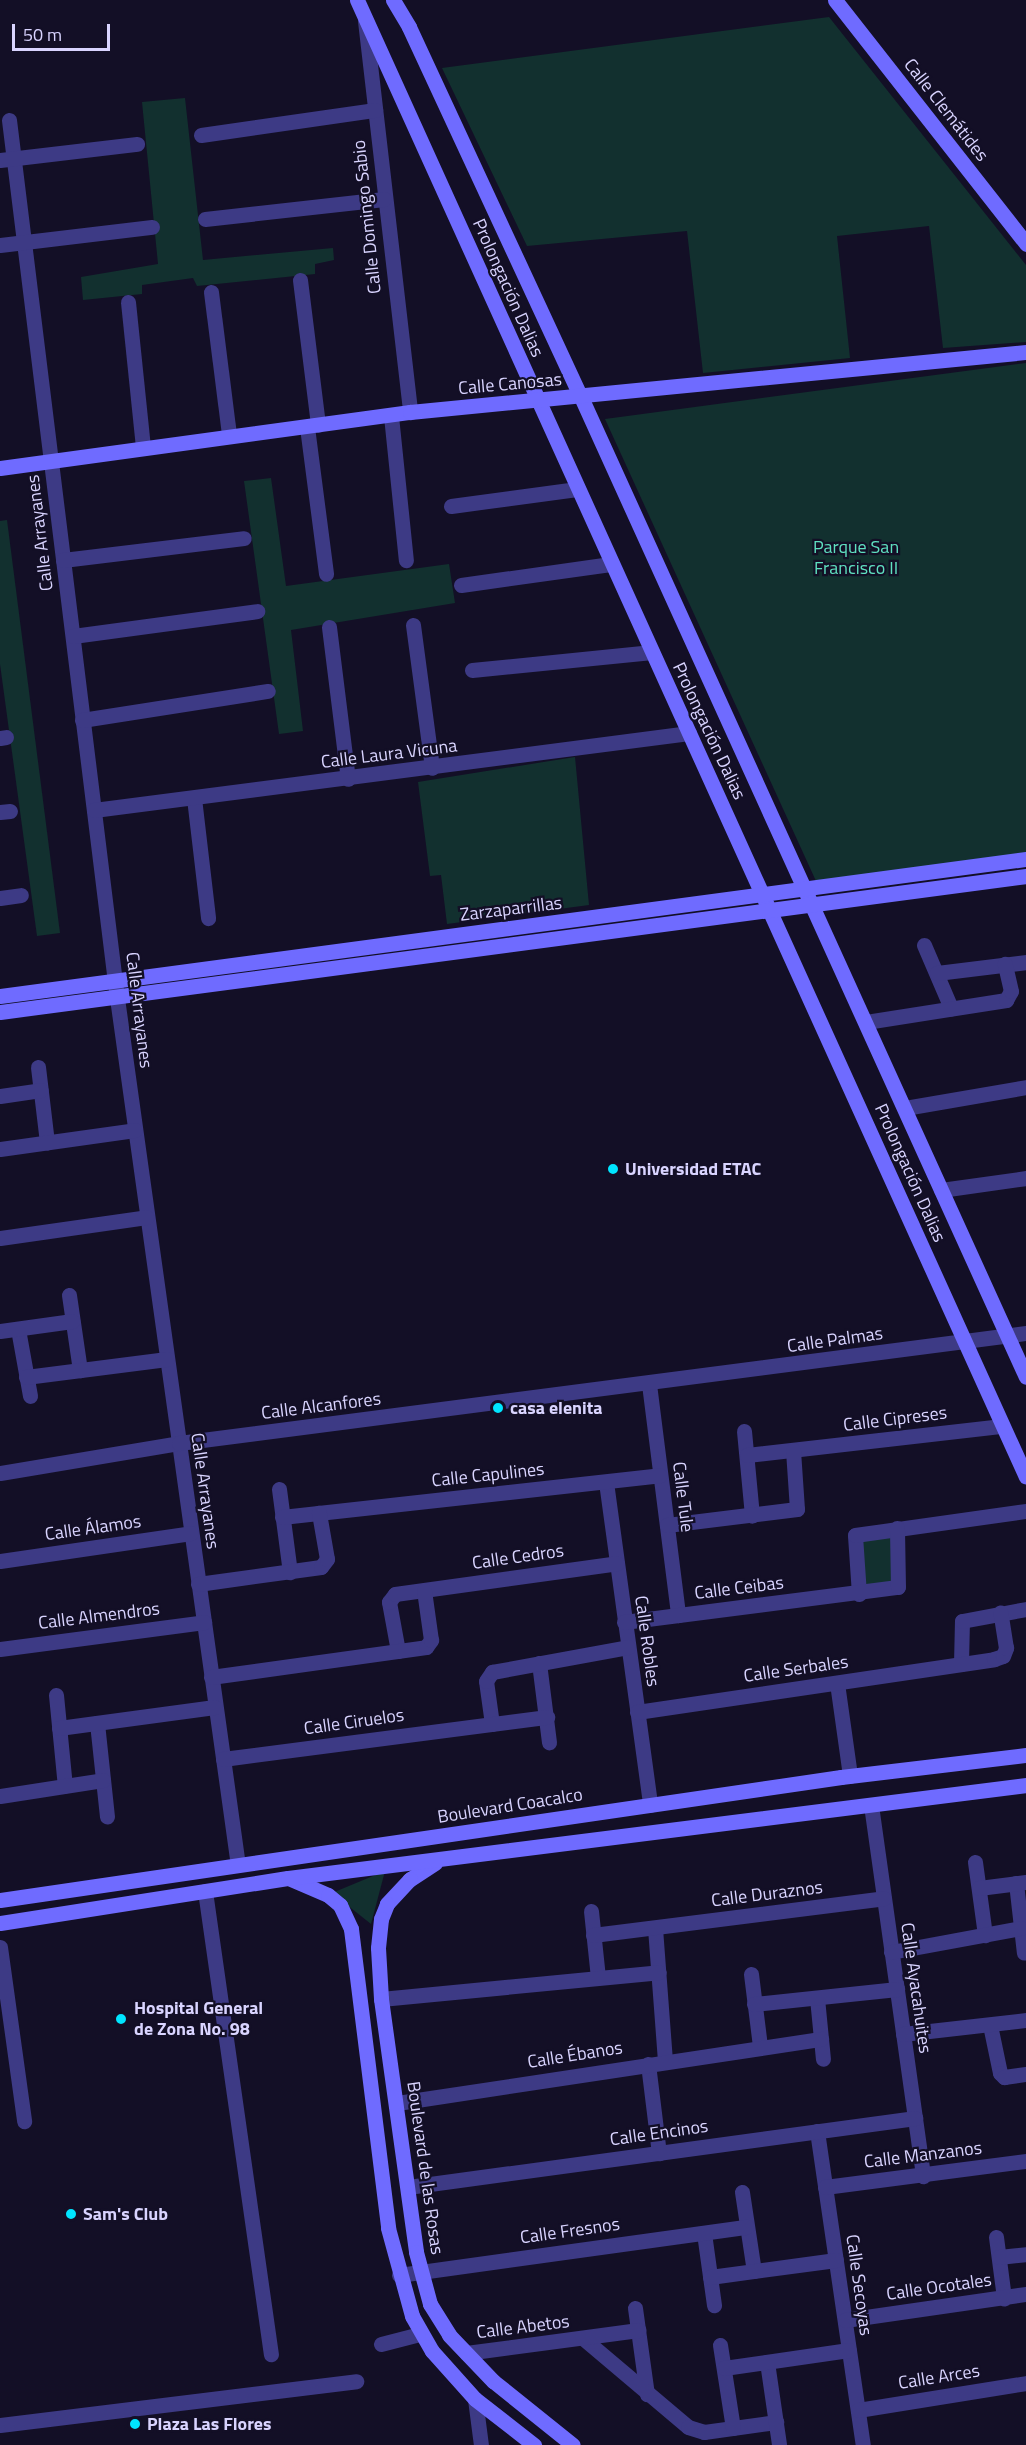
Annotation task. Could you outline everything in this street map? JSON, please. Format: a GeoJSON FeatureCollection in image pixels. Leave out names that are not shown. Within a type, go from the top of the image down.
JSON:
{"type":"FeatureCollection","features":[{"type":"Feature","properties":{"kind":"main road","name":"Prolongación Dalias"},"geometry":{"type":"LineString","coordinates":[[357,0],[1026,1477]]}},
{"type":"Feature","properties":{"kind":"main road","name":"Prolongación Dalias"},"geometry":{"type":"LineString","coordinates":[[393,0],[409,27],[581,397],[1026,1377]]}},
{"type":"Feature","properties":{"kind":"main road","name":"Calle Clemátides"},"geometry":{"type":"LineString","coordinates":[[835,0],[1026,244]]}},
{"type":"Feature","properties":{"kind":"main road","name":"Calle Canosas"},"geometry":{"type":"LineString","coordinates":[[0,468],[410,412],[1026,352]]}},
{"type":"Feature","properties":{"kind":"main road","name":"Zarzaparrillas"},"geometry":{"type":"LineString","coordinates":[[0,996],[764,896],[804,888],[1026,859]]}},
{"type":"Feature","properties":{"kind":"main road","name":"Zarzaparrillas"},"geometry":{"type":"LineString","coordinates":[[0,1012],[1026,876]]}},
{"type":"Feature","properties":{"kind":"main road","name":"Boulevard Coacalco"},"geometry":{"type":"LineString","coordinates":[[0,1900],[850,1776],[1026,1755]]}},
{"type":"Feature","properties":{"kind":"main road"},"geometry":{"type":"LineString","coordinates":[[0,1923],[288,1878],[439,1861],[1026,1785]]}},
{"type":"Feature","properties":{"kind":"main road","name":"Boulevard de las Rosas"},"geometry":{"type":"LineString","coordinates":[[439,1861],[397,1892],[381,1919],[378,1948],[381,1999],[421,2271],[439,2321],[466,2353],[493,2381],[573,2445]]}},
{"type":"Feature","properties":{"kind":"main road"},"geometry":{"type":"LineString","coordinates":[[129,1902],[162,1876]]}},
{"type":"Feature","properties":{"kind":"main road"},"geometry":{"type":"LineString","coordinates":[[288,1878],[328,1895],[340,1905],[351,1929],[388,2228],[399,2275],[420,2334],[475,2399],[534,2445]]}},
{"type":"Feature","properties":{"kind":"main road"},"geometry":{"type":"LineString","coordinates":[[70,1890],[105,1905]]}},
{"type":"Feature","properties":{"kind":"street","name":"Calle Domingo Sabio"},"geometry":{"type":"LineString","coordinates":[[365,18],[410,412]]}},
{"type":"Feature","properties":{"kind":"street"},"geometry":{"type":"LineString","coordinates":[[201,135],[375,110]]}},
{"type":"Feature","properties":{"kind":"street","name":"Calle Arrayanes"},"geometry":{"type":"LineString","coordinates":[[9,120],[7,159],[24,243],[117,998],[238,1865]]}},
{"type":"Feature","properties":{"kind":"street"},"geometry":{"type":"LineString","coordinates":[[7,159],[137,144]]}},
{"type":"Feature","properties":{"kind":"street"},"geometry":{"type":"LineString","coordinates":[[205,219],[384,199]]}},
{"type":"Feature","properties":{"kind":"street"},"geometry":{"type":"LineString","coordinates":[[0,245],[152,227]]}},
{"type":"Feature","properties":{"kind":"street"},"geometry":{"type":"LineString","coordinates":[[300,280],[326,574]]}},
{"type":"Feature","properties":{"kind":"street"},"geometry":{"type":"LineString","coordinates":[[211,292],[229,435]]}},
{"type":"Feature","properties":{"kind":"street"},"geometry":{"type":"LineString","coordinates":[[128,302],[143,447]]}},
{"type":"Feature","properties":{"kind":"street"},"geometry":{"type":"LineString","coordinates":[[391,416],[406,560]]}},
{"type":"Feature","properties":{"kind":"street"},"geometry":{"type":"LineString","coordinates":[[451,506],[577,489]]}},
{"type":"Feature","properties":{"kind":"street"},"geometry":{"type":"LineString","coordinates":[[63,560],[244,538]]}},
{"type":"Feature","properties":{"kind":"street"},"geometry":{"type":"LineString","coordinates":[[461,585],[611,564]]}},
{"type":"Feature","properties":{"kind":"street"},"geometry":{"type":"LineString","coordinates":[[73,636],[257,611]]}},
{"type":"Feature","properties":{"kind":"street"},"geometry":{"type":"LineString","coordinates":[[412,624],[432,768]]}},
{"type":"Feature","properties":{"kind":"street"},"geometry":{"type":"LineString","coordinates":[[329,627],[348,779]]}},
{"type":"Feature","properties":{"kind":"street"},"geometry":{"type":"LineString","coordinates":[[472,670],[652,652]]}},
{"type":"Feature","properties":{"kind":"street"},"geometry":{"type":"LineString","coordinates":[[81,720],[268,691]]}},
{"type":"Feature","properties":{"kind":"street","name":"Calle Laura Vicuna"},"geometry":{"type":"LineString","coordinates":[[94,810],[348,779],[689,733]]}},
{"type":"Feature","properties":{"kind":"street"},"geometry":{"type":"LineString","coordinates":[[194,798],[208,918]]}},
{"type":"Feature","properties":{"kind":"street"},"geometry":{"type":"LineString","coordinates":[[0,898],[21,895]]}},
{"type":"Feature","properties":{"kind":"street"},"geometry":{"type":"LineString","coordinates":[[924,945],[951,1008]]}},
{"type":"Feature","properties":{"kind":"street"},"geometry":{"type":"LineString","coordinates":[[937,973],[1026,962]]}},
{"type":"Feature","properties":{"kind":"street"},"geometry":{"type":"LineString","coordinates":[[866,1022],[1011,997],[1005,964]]}},
{"type":"Feature","properties":{"kind":"street"},"geometry":{"type":"LineString","coordinates":[[38,1067],[47,1142]]}},
{"type":"Feature","properties":{"kind":"street"},"geometry":{"type":"LineString","coordinates":[[905,1108],[1026,1087]]}},
{"type":"Feature","properties":{"kind":"street"},"geometry":{"type":"LineString","coordinates":[[0,1096],[40,1090]]}},
{"type":"Feature","properties":{"kind":"street"},"geometry":{"type":"LineString","coordinates":[[0,1149],[135,1130]]}},
{"type":"Feature","properties":{"kind":"street"},"geometry":{"type":"LineString","coordinates":[[941,1190],[1026,1178]]}},
{"type":"Feature","properties":{"kind":"street"},"geometry":{"type":"LineString","coordinates":[[0,1238],[147,1217]]}},
{"type":"Feature","properties":{"kind":"street"},"geometry":{"type":"LineString","coordinates":[[69,1295],[80,1370]]}},
{"type":"Feature","properties":{"kind":"street"},"geometry":{"type":"LineString","coordinates":[[0,1331],[72,1321]]}},
{"type":"Feature","properties":{"kind":"street"},"geometry":{"type":"LineString","coordinates":[[18,1329],[30,1396]]}},
{"type":"Feature","properties":{"kind":"street","name":"Calle Palmas"},"geometry":{"type":"LineString","coordinates":[[649,1384],[1026,1333]]}},
{"type":"Feature","properties":{"kind":"street"},"geometry":{"type":"LineString","coordinates":[[26,1377],[167,1359]]}},
{"type":"Feature","properties":{"kind":"street","name":"Calle Alcanfores"},"geometry":{"type":"LineString","coordinates":[[0,1473],[179,1443],[649,1384]]}},
{"type":"Feature","properties":{"kind":"street","name":"Calle Tule"},"geometry":{"type":"LineString","coordinates":[[649,1384],[678,1615]]}},
{"type":"Feature","properties":{"kind":"street","name":"Calle Cipreses"},"geometry":{"type":"LineString","coordinates":[[747,1455],[1002,1426]]}},
{"type":"Feature","properties":{"kind":"street"},"geometry":{"type":"LineString","coordinates":[[744,1431],[752,1516]]}},
{"type":"Feature","properties":{"kind":"street"},"geometry":{"type":"LineString","coordinates":[[667,1525],[797,1509],[793,1450]]}},
{"type":"Feature","properties":{"kind":"street","name":"Calle Capulines"},"geometry":{"type":"LineString","coordinates":[[282,1517],[660,1475]]}},
{"type":"Feature","properties":{"kind":"street","name":"Calle Robles"},"geometry":{"type":"LineString","coordinates":[[606,1482],[650,1805]]}},
{"type":"Feature","properties":{"kind":"street"},"geometry":{"type":"LineString","coordinates":[[279,1489],[290,1572]]}},
{"type":"Feature","properties":{"kind":"street"},"geometry":{"type":"LineString","coordinates":[[859,1594],[855,1535],[1026,1511]]}},
{"type":"Feature","properties":{"kind":"street"},"geometry":{"type":"LineString","coordinates":[[198,1584],[326,1565],[319,1513]]}},
{"type":"Feature","properties":{"kind":"street","name":"Calle Ceibas"},"geometry":{"type":"LineString","coordinates":[[624,1622],[859,1594],[898,1587],[897,1528]]}},
{"type":"Feature","properties":{"kind":"street","name":"Calle Álamos"},"geometry":{"type":"LineString","coordinates":[[0,1561],[191,1533]]}},
{"type":"Feature","properties":{"kind":"street","name":"Calle Cedros"},"geometry":{"type":"LineString","coordinates":[[398,1651],[390,1597],[424,1590],[616,1563]]}},
{"type":"Feature","properties":{"kind":"street"},"geometry":{"type":"LineString","coordinates":[[211,1677],[398,1651],[430,1644],[424,1590]]}},
{"type":"Feature","properties":{"kind":"street"},"geometry":{"type":"LineString","coordinates":[[960,1664],[962,1621],[1000,1612],[1026,1609]]}},
{"type":"Feature","properties":{"kind":"street","name":"Calle Serbales"},"geometry":{"type":"LineString","coordinates":[[637,1712],[1003,1656],[1006,1648],[1000,1612]]}},
{"type":"Feature","properties":{"kind":"street","name":"Calle Almendros"},"geometry":{"type":"LineString","coordinates":[[0,1649],[204,1622]]}},
{"type":"Feature","properties":{"kind":"street"},"geometry":{"type":"LineString","coordinates":[[492,1724],[488,1674],[628,1647]]}},
{"type":"Feature","properties":{"kind":"street"},"geometry":{"type":"LineString","coordinates":[[539,1663],[549,1742]]}},
{"type":"Feature","properties":{"kind":"street"},"geometry":{"type":"LineString","coordinates":[[837,1683],[850,1776]]}},
{"type":"Feature","properties":{"kind":"street"},"geometry":{"type":"LineString","coordinates":[[56,1695],[65,1786]]}},
{"type":"Feature","properties":{"kind":"street"},"geometry":{"type":"LineString","coordinates":[[59,1728],[215,1707]]}},
{"type":"Feature","properties":{"kind":"street","name":"Calle Ciruelos"},"geometry":{"type":"LineString","coordinates":[[223,1759],[547,1717]]}},
{"type":"Feature","properties":{"kind":"street"},"geometry":{"type":"LineString","coordinates":[[97,1723],[107,1816]]}},
{"type":"Feature","properties":{"kind":"street"},"geometry":{"type":"LineString","coordinates":[[0,1796],[103,1780]]}},
{"type":"Feature","properties":{"kind":"street","name":"Calle Ayacahuites"},"geometry":{"type":"LineString","coordinates":[[871,1805],[923,2176]]}},
{"type":"Feature","properties":{"kind":"street"},"geometry":{"type":"LineString","coordinates":[[975,1862],[985,1935]]}},
{"type":"Feature","properties":{"kind":"street"},"geometry":{"type":"LineString","coordinates":[[979,1888],[1021,1882],[1021,1928],[1024,1953]]}},
{"type":"Feature","properties":{"kind":"street"},"geometry":{"type":"LineString","coordinates":[[205,1891],[271,2354]]}},
{"type":"Feature","properties":{"kind":"street","name":"Calle Duraznos"},"geometry":{"type":"LineString","coordinates":[[593,1935],[884,1898]]}},
{"type":"Feature","properties":{"kind":"street"},"geometry":{"type":"LineString","coordinates":[[591,1911],[598,1978]]}},
{"type":"Feature","properties":{"kind":"street"},"geometry":{"type":"LineString","coordinates":[[655,1928],[665,2061]]}},
{"type":"Feature","properties":{"kind":"street"},"geometry":{"type":"LineString","coordinates":[[891,1952],[1021,1928]]}},
{"type":"Feature","properties":{"kind":"street"},"geometry":{"type":"LineString","coordinates":[[0,1947],[24,2121]]}},
{"type":"Feature","properties":{"kind":"street"},"geometry":{"type":"LineString","coordinates":[[381,1999],[659,1972]]}},
{"type":"Feature","properties":{"kind":"street"},"geometry":{"type":"LineString","coordinates":[[751,1974],[760,2046]]}},
{"type":"Feature","properties":{"kind":"street"},"geometry":{"type":"LineString","coordinates":[[754,2004],[897,1989]]}},
{"type":"Feature","properties":{"kind":"street"},"geometry":{"type":"LineString","coordinates":[[816,1998],[823,2059]]}},
{"type":"Feature","properties":{"kind":"street"},"geometry":{"type":"LineString","coordinates":[[903,2034],[1026,2020]]}},
{"type":"Feature","properties":{"kind":"street"},"geometry":{"type":"LineString","coordinates":[[990,2025],[1000,2073],[1004,2077],[1026,2074]]}},
{"type":"Feature","properties":{"kind":"street","name":"Calle Ébanos"},"geometry":{"type":"LineString","coordinates":[[397,2103],[760,2046],[821,2039]]}},
{"type":"Feature","properties":{"kind":"street"},"geometry":{"type":"LineString","coordinates":[[648,2064],[659,2153]]}},
{"type":"Feature","properties":{"kind":"street","name":"Calle Encinos"},"geometry":{"type":"LineString","coordinates":[[408,2187],[915,2118]]}},
{"type":"Feature","properties":{"kind":"street","name":"Calle Secoyas"},"geometry":{"type":"LineString","coordinates":[[817,2131],[863,2445]]}},
{"type":"Feature","properties":{"kind":"street","name":"Calle Manzanos"},"geometry":{"type":"LineString","coordinates":[[825,2187],[1026,2161]]}},
{"type":"Feature","properties":{"kind":"street"},"geometry":{"type":"LineString","coordinates":[[742,2192],[754,2271]]}},
{"type":"Feature","properties":{"kind":"street","name":"Calle Fresnos"},"geometry":{"type":"LineString","coordinates":[[399,2275],[747,2227]]}},
{"type":"Feature","properties":{"kind":"street"},"geometry":{"type":"LineString","coordinates":[[704,2233],[714,2305]]}},
{"type":"Feature","properties":{"kind":"street","name":"Calle Ocotales"},"geometry":{"type":"LineString","coordinates":[[996,2237],[1004,2298]]}},
{"type":"Feature","properties":{"kind":"street","name":"Calle Ocotales"},"geometry":{"type":"LineString","coordinates":[[999,2257],[1026,2254]]}},
{"type":"Feature","properties":{"kind":"street"},"geometry":{"type":"LineString","coordinates":[[710,2277],[836,2260]]}},
{"type":"Feature","properties":{"kind":"street","name":"Calle Ocotales"},"geometry":{"type":"LineString","coordinates":[[845,2320],[1026,2294]]}},
{"type":"Feature","properties":{"kind":"street"},"geometry":{"type":"LineString","coordinates":[[635,2308],[647,2394]]}},
{"type":"Feature","properties":{"kind":"street","name":"Calle Abetos"},"geometry":{"type":"LineString","coordinates":[[466,2353],[639,2330]]}},
{"type":"Feature","properties":{"kind":"street"},"geometry":{"type":"LineString","coordinates":[[381,2344],[420,2334]]}},
{"type":"Feature","properties":{"kind":"street","name":"Calle Abetos"},"geometry":{"type":"LineString","coordinates":[[584,2339],[688,2427],[704,2432],[776,2422]]}},
{"type":"Feature","properties":{"kind":"street"},"geometry":{"type":"LineString","coordinates":[[720,2345],[733,2428]]}},
{"type":"Feature","properties":{"kind":"street"},"geometry":{"type":"LineString","coordinates":[[724,2368],[849,2350]]}},
{"type":"Feature","properties":{"kind":"street"},"geometry":{"type":"LineString","coordinates":[[768,2362],[779,2444]]}},
{"type":"Feature","properties":{"kind":"street"},"geometry":{"type":"LineString","coordinates":[[0,2425],[356,2381]]}},
{"type":"Feature","properties":{"kind":"street","name":"Calle Arces"},"geometry":{"type":"LineString","coordinates":[[858,2410],[1026,2383]]}},
{"type":"Feature","properties":{"kind":"street"},"geometry":{"type":"LineString","coordinates":[[475,2399],[481,2445]]}},
{"type":"Feature","properties":{"kind":"green space"},"geometry":{"type":"Polygon","coordinates":[[[829,17],[1026,265],[1026,342],[943,348],[929,226],[837,236],[850,358],[703,373],[687,231],[527,246],[442,68],[829,17]]]}},
{"type":"Feature","properties":{"kind":"green space"},"geometry":{"type":"Polygon","coordinates":[[[185,98],[203,260],[333,248],[334,260],[315,264],[315,274],[197,286],[193,278],[142,285],[142,294],[83,300],[81,277],[158,264],[142,102],[185,98]]]}},
{"type":"Feature","properties":{"kind":"green space","name":"Parque San Francisco II"},"geometry":{"type":"Polygon","coordinates":[[[1026,363],[1026,862],[821,892],[605,419],[1026,363]]]}},
{"type":"Feature","properties":{"kind":"green space"},"geometry":{"type":"Polygon","coordinates":[[[271,478],[286,586],[449,564],[455,603],[291,630],[303,731],[279,734],[244,481],[271,478]]]}},
{"type":"Feature","properties":{"kind":"green space"},"geometry":{"type":"Polygon","coordinates":[[[7,520],[60,933],[37,936],[0,664],[0,521],[7,520]]]}},
{"type":"Feature","properties":{"kind":"green space"},"geometry":{"type":"Polygon","coordinates":[[[575,757],[589,905],[447,924],[441,875],[430,876],[418,782],[575,757]]]}},
{"type":"Feature","properties":{"kind":"green space"},"geometry":{"type":"Polygon","coordinates":[[[893,1530],[896,1584],[860,1590],[858,1536],[893,1530]]]}},
{"type":"Feature","properties":{"kind":"green space"},"geometry":{"type":"Polygon","coordinates":[[[385,1871],[371,1924],[332,1893],[385,1871]]]}},
{"type":"Feature","properties":{"kind":"place","name":"Universidad ETAC"},"geometry":{"type":"Point","coordinates":[613,1169]}},
{"type":"Feature","properties":{"kind":"place","name":"casa elenita"},"geometry":{"type":"Point","coordinates":[498,1408]}},
{"type":"Feature","properties":{"kind":"place","name":"Hospital General de Zona No. 98"},"geometry":{"type":"Point","coordinates":[121,2019]}},
{"type":"Feature","properties":{"kind":"place","name":"Sam's Club"},"geometry":{"type":"Point","coordinates":[71,2214]}},
{"type":"Feature","properties":{"kind":"place","name":"Plaza Las Flores"},"geometry":{"type":"Point","coordinates":[135,2424]}}]}
